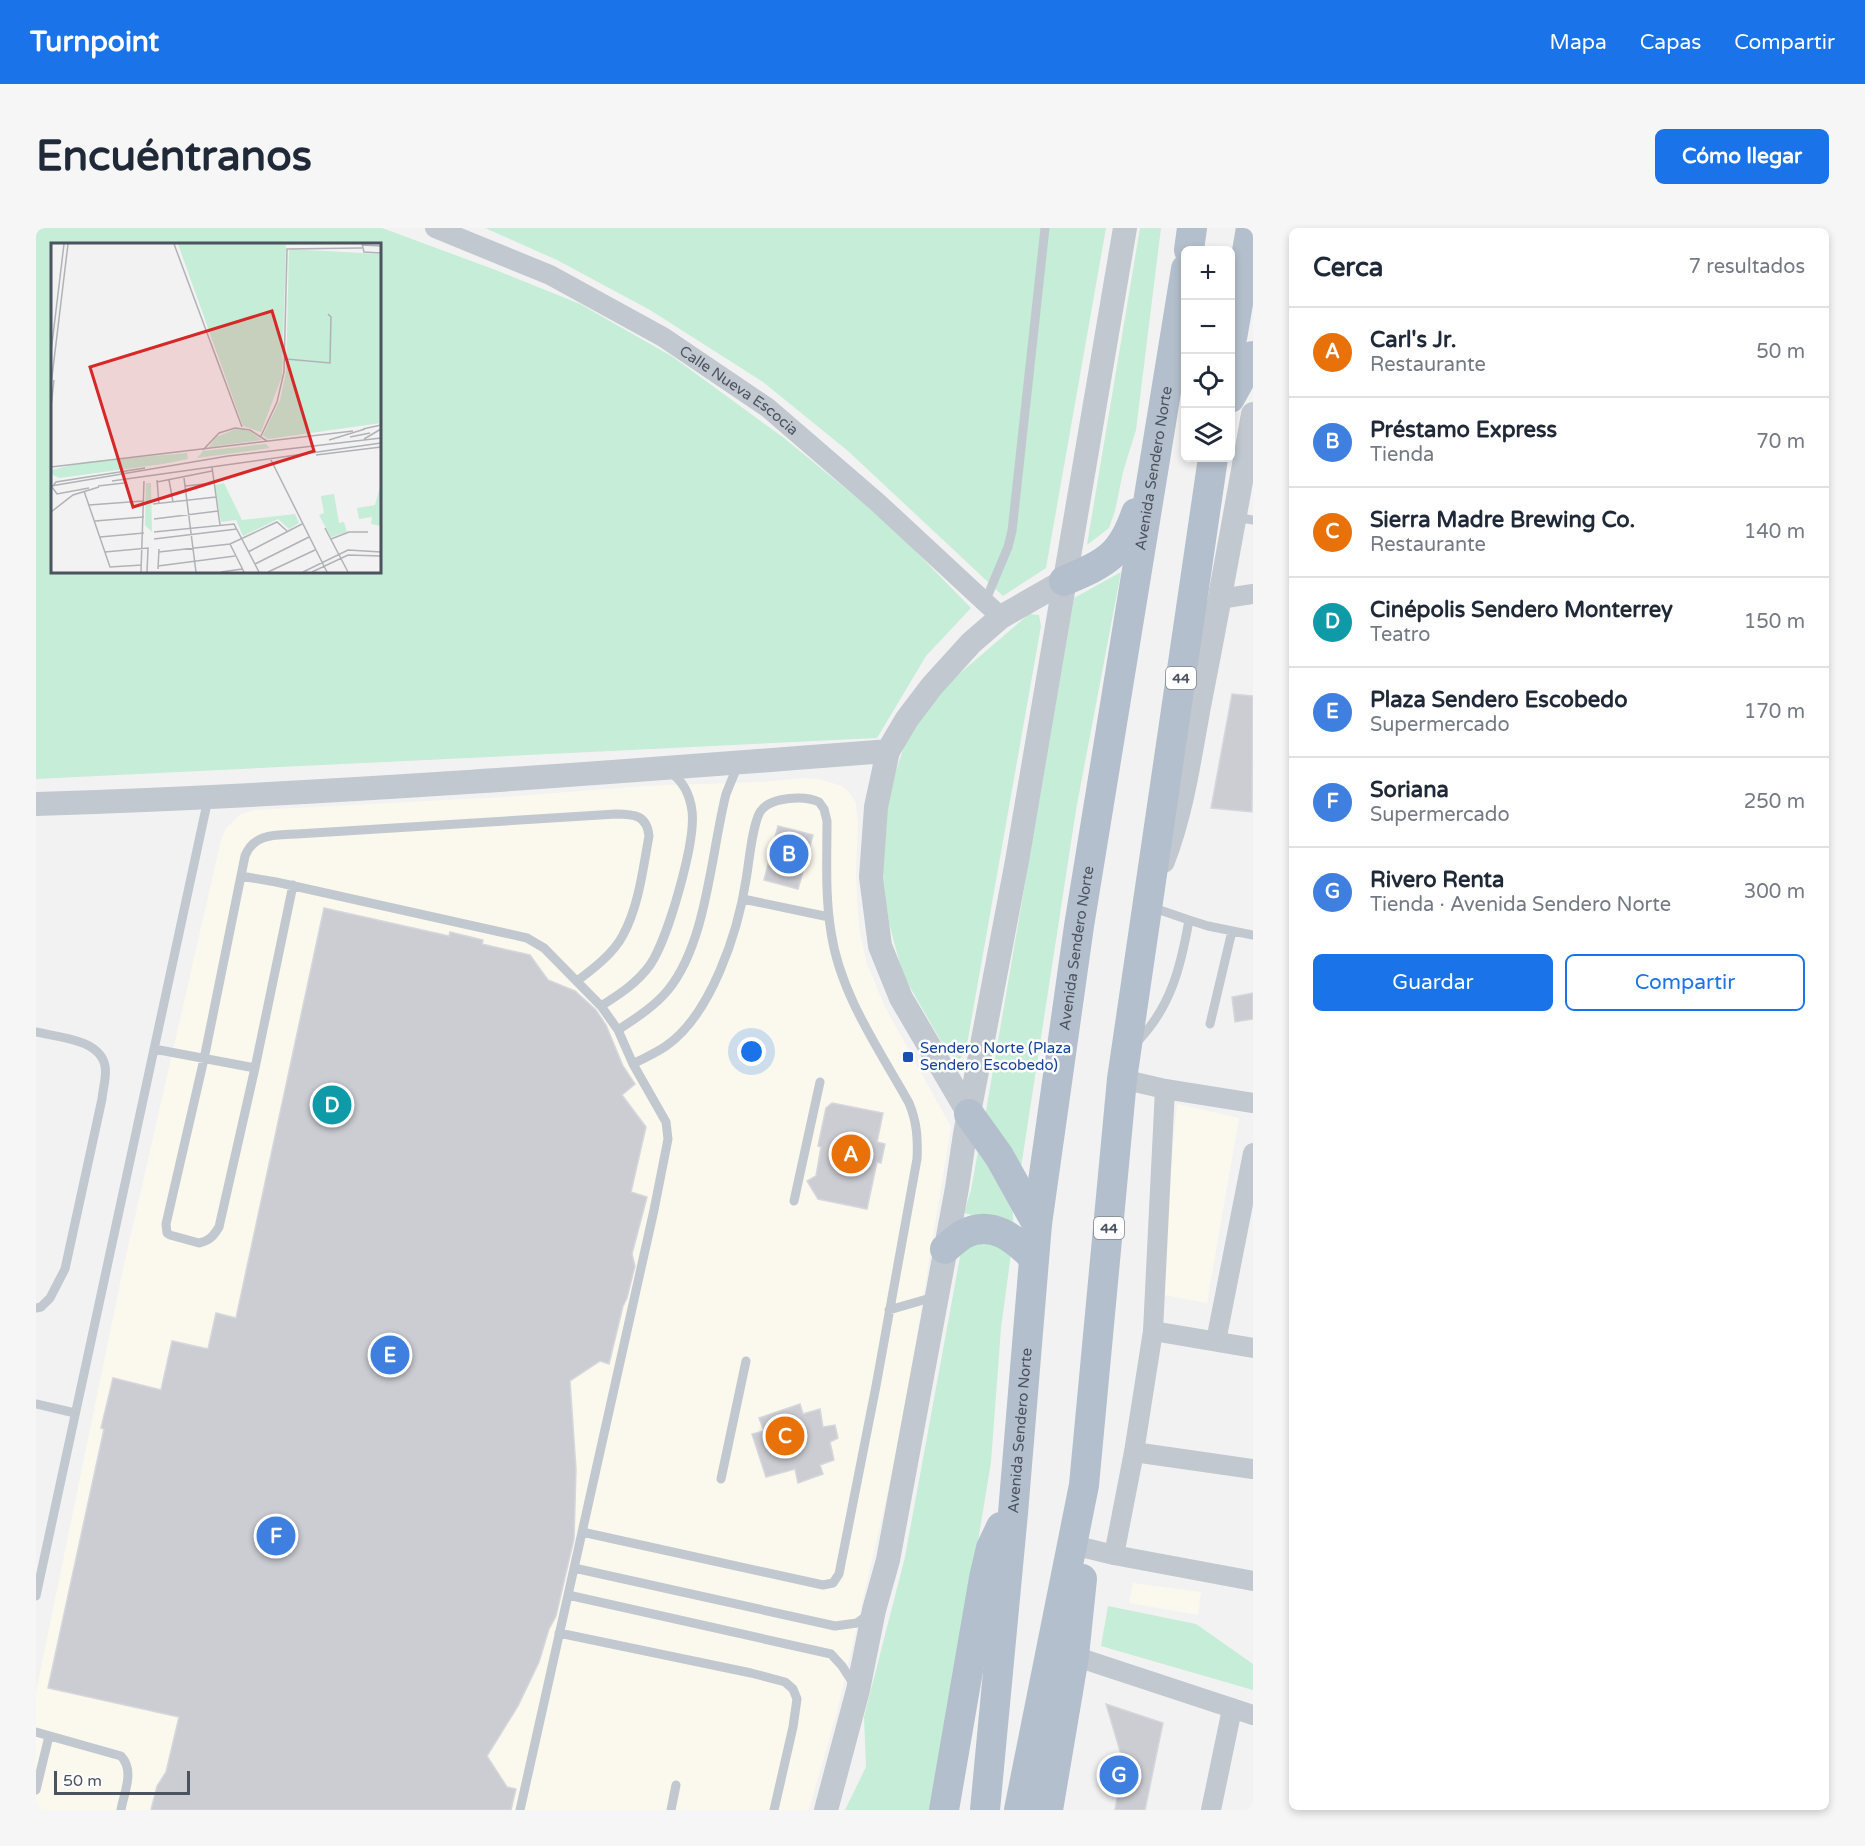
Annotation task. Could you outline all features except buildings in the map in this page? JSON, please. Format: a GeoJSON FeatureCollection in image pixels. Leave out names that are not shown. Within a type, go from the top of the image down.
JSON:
{"type":"FeatureCollection","features":[{"type":"Feature","properties":{"kind":"main road"},"geometry":{"type":"LineString","coordinates":[[1190,246],[1192,228]]}},
{"type":"Feature","properties":{"kind":"main road"},"geometry":{"type":"LineString","coordinates":[[1231,246],[1234,228]]}},
{"type":"Feature","properties":{"kind":"main road"},"geometry":{"type":"LineString","coordinates":[[1235,321],[1251,228]]}},
{"type":"Feature","properties":{"kind":"main road","name":"Avenida Sendero Norte"},"geometry":{"type":"LineString","coordinates":[[985,1810],[1037,1224],[1079,926],[1181,294]]}},
{"type":"Feature","properties":{"kind":"main road"},"geometry":{"type":"LineString","coordinates":[[1235,389],[1253,356]]}},
{"type":"Feature","properties":{"kind":"main road"},"geometry":{"type":"LineString","coordinates":[[1064,582],[1098,566],[1121,546],[1137,511],[1161,420]]}},
{"type":"Feature","properties":{"kind":"main road","name":"44"},"geometry":{"type":"LineString","coordinates":[[1019,1810],[1073,1546],[1085,1473],[1125,1066],[1213,462]]}},
{"type":"Feature","properties":{"kind":"main road"},"geometry":{"type":"LineString","coordinates":[[969,1114],[999,1156],[1037,1224]]}},
{"type":"Feature","properties":{"kind":"main road"},"geometry":{"type":"LineString","coordinates":[[945,1249],[964,1234],[985,1228],[1001,1232],[1017,1241],[1034,1258]]}},
{"type":"Feature","properties":{"kind":"main road"},"geometry":{"type":"LineString","coordinates":[[944,1810],[984,1578],[1000,1528],[1013,1513]]}},
{"type":"Feature","properties":{"kind":"main road"},"geometry":{"type":"LineString","coordinates":[[1048,1810],[1074,1656],[1082,1578],[1079,1560],[1073,1546]]}},
{"type":"Feature","properties":{"kind":"street","name":"Calle Nueva Escocia"},"geometry":{"type":"LineString","coordinates":[[435,228],[458,232],[560,280],[663,337],[768,408],[878,502],[993,610]]}},
{"type":"Feature","properties":{"kind":"street"},"geometry":{"type":"LineString","coordinates":[[826,1810],[858,1690],[874,1610],[888,1560],[1017,861],[1125,228]]}},
{"type":"Feature","properties":{"kind":"street"},"geometry":{"type":"LineString","coordinates":[[1148,902],[1171,840],[1220,599],[1244,519],[1253,414]]}},
{"type":"Feature","properties":{"kind":"street"},"geometry":{"type":"LineString","coordinates":[[969,1114],[901,998],[880,946],[871,876],[876,807],[888,751],[907,719],[932,686],[971,644],[993,610],[1064,582]]}},
{"type":"Feature","properties":{"kind":"street"},"geometry":{"type":"LineString","coordinates":[[1220,599],[1253,594]]}},
{"type":"Feature","properties":{"kind":"street"},"geometry":{"type":"LineString","coordinates":[[36,804],[208,799],[666,769],[888,751]]}},
{"type":"Feature","properties":{"kind":"street"},"geometry":{"type":"LineString","coordinates":[[1125,1066],[1165,1089],[1253,1103]]}},
{"type":"Feature","properties":{"kind":"street"},"geometry":{"type":"LineString","coordinates":[[1114,1555],[1134,1452],[1152,1331],[1165,1089]]}},
{"type":"Feature","properties":{"kind":"street"},"geometry":{"type":"LineString","coordinates":[[1216,1341],[1253,1153]]}},
{"type":"Feature","properties":{"kind":"street"},"geometry":{"type":"LineString","coordinates":[[1152,1331],[1253,1348]]}},
{"type":"Feature","properties":{"kind":"street"},"geometry":{"type":"LineString","coordinates":[[1134,1452],[1253,1469]]}},
{"type":"Feature","properties":{"kind":"street"},"geometry":{"type":"LineString","coordinates":[[1073,1546],[1253,1581]]}},
{"type":"Feature","properties":{"kind":"street"},"geometry":{"type":"LineString","coordinates":[[1074,1656],[1253,1715]]}},
{"type":"Feature","properties":{"kind":"street"},"geometry":{"type":"LineString","coordinates":[[1211,1810],[1232,1709]]}},
{"type":"Feature","properties":{"kind":"lane"},"geometry":{"type":"LineString","coordinates":[[993,610],[989,588],[1002,564],[1012,531],[1045,228]]}},
{"type":"Feature","properties":{"kind":"lane"},"geometry":{"type":"LineString","coordinates":[[618,1030],[657,1002],[678,975],[696,934],[729,783],[735,772],[749,762]]}},
{"type":"Feature","properties":{"kind":"lane"},"geometry":{"type":"LineString","coordinates":[[601,1006],[628,988],[649,967],[662,942],[676,898],[693,823],[692,809],[683,785],[666,769]]}},
{"type":"Feature","properties":{"kind":"lane"},"geometry":{"type":"LineString","coordinates":[[36,1596],[208,799]]}},
{"type":"Feature","properties":{"kind":"lane"},"geometry":{"type":"LineString","coordinates":[[582,1532],[822,1585],[833,1583],[839,1574],[917,1160],[918,1136],[915,1118],[909,1103],[853,1003],[836,955],[829,917],[827,821],[822,805],[812,799],[770,802],[759,814],[743,899],[728,952],[697,1012],[667,1045],[633,1064]]}},
{"type":"Feature","properties":{"kind":"lane"},"geometry":{"type":"LineString","coordinates":[[293,885],[222,1219],[209,1240],[199,1243],[170,1235],[167,1233],[165,1224],[204,1059],[241,876],[248,848],[253,842],[268,835],[616,814],[633,815],[646,822],[649,836],[632,913],[618,943],[577,981]]}},
{"type":"Feature","properties":{"kind":"lane"},"geometry":{"type":"LineString","coordinates":[[241,876],[293,885],[527,938],[544,948],[601,1006],[618,1030],[633,1064],[666,1122],[668,1139],[520,1810]]}},
{"type":"Feature","properties":{"kind":"lane"},"geometry":{"type":"LineString","coordinates":[[743,899],[829,917]]}},
{"type":"Feature","properties":{"kind":"lane"},"geometry":{"type":"LineString","coordinates":[[1148,902],[1190,920],[1253,935]]}},
{"type":"Feature","properties":{"kind":"lane"},"geometry":{"type":"LineString","coordinates":[[1125,1066],[1141,1038],[1161,1012],[1173,988],[1190,920]]}},
{"type":"Feature","properties":{"kind":"lane"},"geometry":{"type":"LineString","coordinates":[[1210,1024],[1232,931]]}},
{"type":"Feature","properties":{"kind":"lane"},"geometry":{"type":"LineString","coordinates":[[36,1032],[90,1046],[101,1055],[105,1065],[105,1074],[102,1099],[65,1269],[50,1298],[41,1307],[36,1308]]}},
{"type":"Feature","properties":{"kind":"lane"},"geometry":{"type":"LineString","coordinates":[[154,1049],[255,1068]]}},
{"type":"Feature","properties":{"kind":"lane"},"geometry":{"type":"LineString","coordinates":[[794,1201],[820,1082]]}},
{"type":"Feature","properties":{"kind":"lane"},"geometry":{"type":"LineString","coordinates":[[889,1310],[937,1296]]}},
{"type":"Feature","properties":{"kind":"lane"},"geometry":{"type":"LineString","coordinates":[[721,1479],[746,1360]]}},
{"type":"Feature","properties":{"kind":"lane"},"geometry":{"type":"LineString","coordinates":[[36,1404],[75,1413]]}},
{"type":"Feature","properties":{"kind":"lane"},"geometry":{"type":"LineString","coordinates":[[574,1568],[835,1626],[856,1623],[874,1610]]}},
{"type":"Feature","properties":{"kind":"lane"},"geometry":{"type":"LineString","coordinates":[[568,1595],[831,1654],[858,1690]]}},
{"type":"Feature","properties":{"kind":"lane"},"geometry":{"type":"LineString","coordinates":[[559,1633],[785,1682],[793,1689],[797,1699],[774,1810]]}},
{"type":"Feature","properties":{"kind":"lane"},"geometry":{"type":"LineString","coordinates":[[36,1732],[109,1751],[124,1759],[129,1766],[129,1776],[121,1810]]}},
{"type":"Feature","properties":{"kind":"lane"},"geometry":{"type":"LineString","coordinates":[[36,1790],[49,1736]]}},
{"type":"Feature","properties":{"kind":"lane"},"geometry":{"type":"LineString","coordinates":[[671,1810],[676,1785]]}},
{"type":"Feature","properties":{"kind":"shaded area"},"geometry":{"type":"Polygon","coordinates":[[[803,778],[819,779],[842,786],[856,803],[857,900],[860,933],[867,964],[885,1007],[951,1127],[900,1438],[837,1712],[809,1810],[36,1810],[36,1692],[123,1269],[221,840],[226,828],[241,814],[254,810],[803,778]]]}},
{"type":"Feature","properties":{"kind":"shaded area"},"geometry":{"type":"Polygon","coordinates":[[[1177,1104],[1239,1118],[1207,1303],[1159,1294],[1177,1104]]]}},
{"type":"Feature","properties":{"kind":"shaded area"},"geometry":{"type":"Polygon","coordinates":[[[1133,1583],[1201,1592],[1198,1615],[1129,1603],[1133,1583]]]}},
{"type":"Feature","properties":{"kind":"green space"},"geometry":{"type":"Polygon","coordinates":[[[36,228],[382,228],[580,304],[673,357],[784,438],[890,525],[971,608],[926,656],[877,738],[36,779],[36,228]]]}},
{"type":"Feature","properties":{"kind":"green space"},"geometry":{"type":"Polygon","coordinates":[[[485,228],[1106,228],[1046,568],[1003,596],[848,451],[763,382],[650,310],[557,260],[485,228]]]}},
{"type":"Feature","properties":{"kind":"green space"},"geometry":{"type":"Polygon","coordinates":[[[1140,228],[1161,228],[1136,430],[1109,528],[1087,545],[1140,228]]]}},
{"type":"Feature","properties":{"kind":"green space"},"geometry":{"type":"Polygon","coordinates":[[[1121,572],[1076,810],[1020,1174],[985,1117],[1074,598],[1121,572]]]}},
{"type":"Feature","properties":{"kind":"green space"},"geometry":{"type":"Polygon","coordinates":[[[1029,614],[1039,615],[1041,626],[966,1050],[960,1059],[949,1055],[903,975],[889,923],[881,858],[886,800],[907,738],[938,692],[1029,614]]]}},
{"type":"Feature","properties":{"kind":"green space"},"geometry":{"type":"Polygon","coordinates":[[[980,1140],[1013,1206],[1013,1224],[964,1213],[971,1190],[980,1140]]]}},
{"type":"Feature","properties":{"kind":"green space"},"geometry":{"type":"Polygon","coordinates":[[[981,1237],[1011,1254],[1001,1328],[991,1462],[934,1810],[845,1810],[866,1767],[864,1717],[905,1557],[962,1246],[981,1237]]]}},
{"type":"Feature","properties":{"kind":"green space"},"geometry":{"type":"Polygon","coordinates":[[[1108,1606],[1196,1624],[1253,1664],[1253,1690],[1101,1646],[1108,1606]]]}},
{"type":"Feature","properties":{"kind":"place","name":"Préstamo Express"},"geometry":{"type":"Point","coordinates":[789,854]}},
{"type":"Feature","properties":{"kind":"place","name":"Sendero Norte (Plaza Sendero Escobedo)"},"geometry":{"type":"Point","coordinates":[908,1057]}},
{"type":"Feature","properties":{"kind":"place","name":"Cinépolis Sendero Monterrey"},"geometry":{"type":"Point","coordinates":[332,1105]}},
{"type":"Feature","properties":{"kind":"place","name":"Carl's Jr."},"geometry":{"type":"Point","coordinates":[851,1154]}},
{"type":"Feature","properties":{"kind":"place","name":"Plaza Sendero Escobedo"},"geometry":{"type":"Point","coordinates":[390,1355]}},
{"type":"Feature","properties":{"kind":"place","name":"Sierra Madre Brewing Co."},"geometry":{"type":"Point","coordinates":[785,1436]}},
{"type":"Feature","properties":{"kind":"place","name":"Soriana"},"geometry":{"type":"Point","coordinates":[276,1536]}},
{"type":"Feature","properties":{"kind":"place","name":"Rivero Renta"},"geometry":{"type":"Point","coordinates":[1119,1775]}}]}
